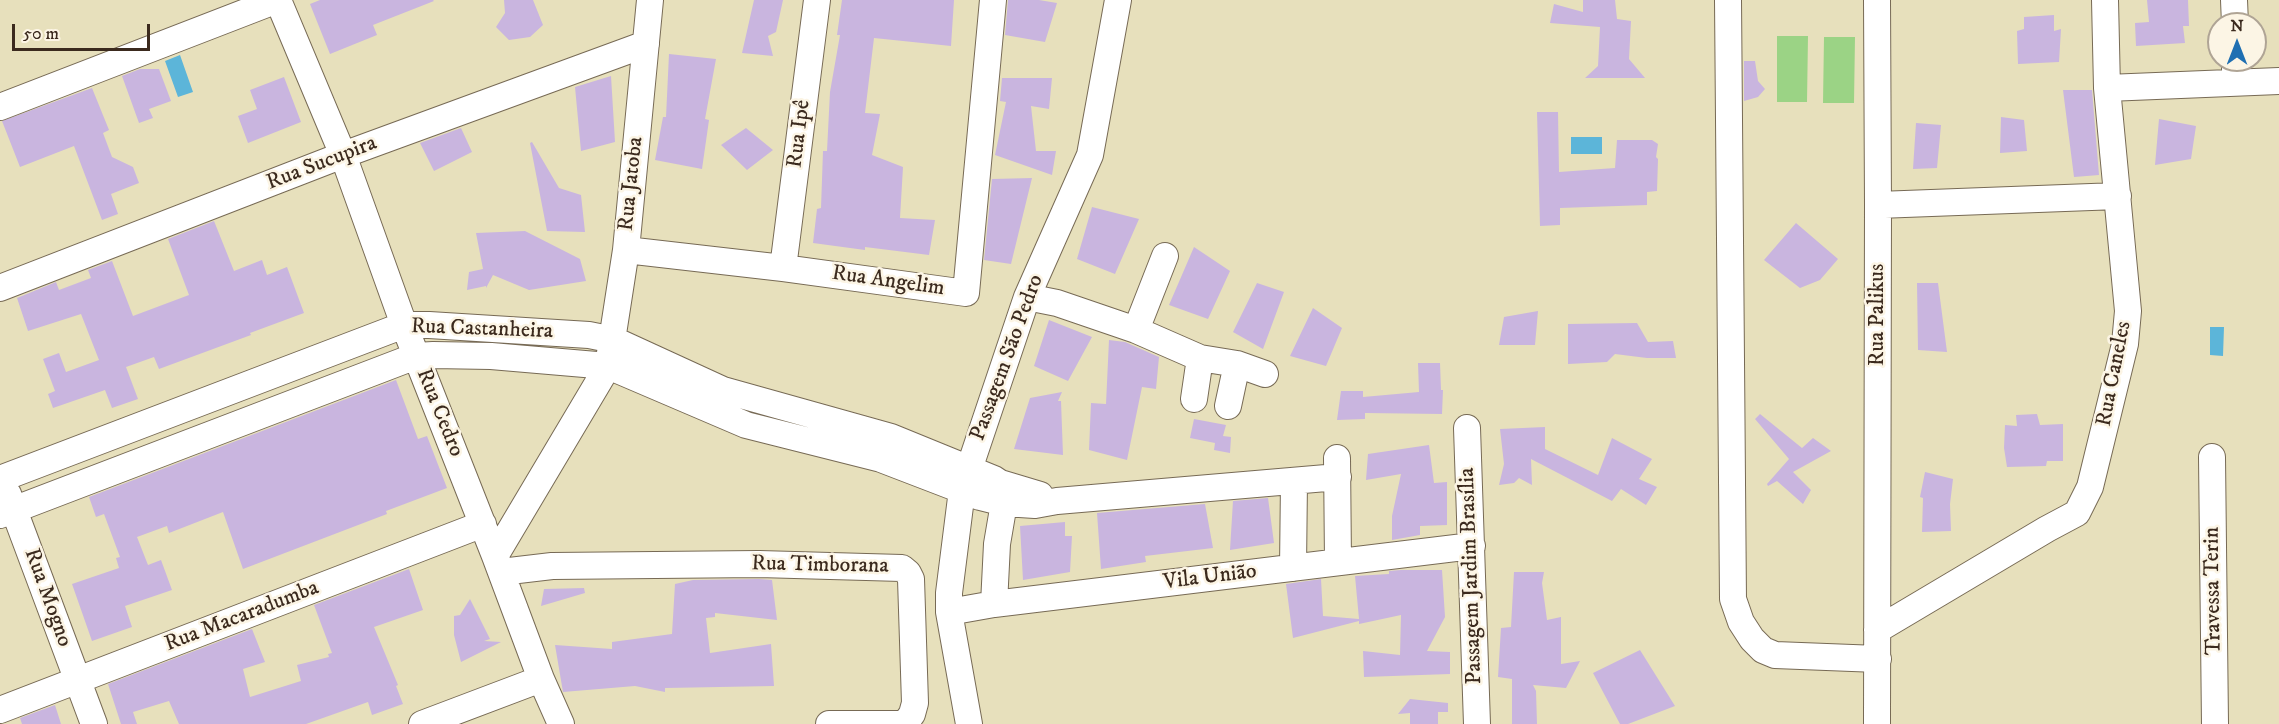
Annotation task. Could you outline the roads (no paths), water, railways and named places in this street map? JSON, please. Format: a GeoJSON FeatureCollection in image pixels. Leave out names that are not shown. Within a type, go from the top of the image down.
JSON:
{"type":"FeatureCollection","features":[{"type":"Feature","properties":{"kind":"street"},"geometry":{"type":"LineString","coordinates":[[0,107],[278,0]]}},
{"type":"Feature","properties":{"kind":"street","name":"Rua Cedro"},"geometry":{"type":"LineString","coordinates":[[278,0],[343,155],[404,325],[483,524],[541,680],[561,724]]}},
{"type":"Feature","properties":{"kind":"street"},"geometry":{"type":"LineString","coordinates":[[636,0],[646,36]]}},
{"type":"Feature","properties":{"kind":"street","name":"Rua Jatoba"},"geometry":{"type":"LineString","coordinates":[[498,564],[608,366],[614,340],[626,250],[650,0]]}},
{"type":"Feature","properties":{"kind":"street","name":"Rua Ipê"},"geometry":{"type":"LineString","coordinates":[[783,268],[817,0]]}},
{"type":"Feature","properties":{"kind":"street","name":"Rua Angelim"},"geometry":{"type":"LineString","coordinates":[[626,250],[783,268],[966,293],[993,0]]}},
{"type":"Feature","properties":{"kind":"street","name":"Passagem São Pedro"},"geometry":{"type":"LineString","coordinates":[[969,724],[949,612],[949,593],[965,479],[1028,297],[1090,155],[1118,0]]}},
{"type":"Feature","properties":{"kind":"street"},"geometry":{"type":"LineString","coordinates":[[1728,0],[1733,599],[1741,622],[1752,639],[1763,650],[1775,655],[1878,659]]}},
{"type":"Feature","properties":{"kind":"street","name":"Rua Palikus"},"geometry":{"type":"LineString","coordinates":[[1877,0],[1877,724]]}},
{"type":"Feature","properties":{"kind":"street","name":"Rua Caneles"},"geometry":{"type":"LineString","coordinates":[[1877,630],[2077,513],[2090,487],[2125,344],[2128,310],[2107,88],[2105,0]]}},
{"type":"Feature","properties":{"kind":"street","name":"Rua Sucupira"},"geometry":{"type":"LineString","coordinates":[[0,288],[646,36]]}},
{"type":"Feature","properties":{"kind":"street"},"geometry":{"type":"LineString","coordinates":[[2107,88],[2227,72]]}},
{"type":"Feature","properties":{"kind":"street"},"geometry":{"type":"LineString","coordinates":[[2239,72],[2279,81]]}},
{"type":"Feature","properties":{"kind":"street"},"geometry":{"type":"LineString","coordinates":[[1878,205],[2118,196]]}},
{"type":"Feature","properties":{"kind":"street"},"geometry":{"type":"LineString","coordinates":[[1136,330],[1165,256]]}},
{"type":"Feature","properties":{"kind":"street"},"geometry":{"type":"LineString","coordinates":[[1028,297],[1058,303],[1136,330],[1200,358],[1237,364],[1265,374]]}},
{"type":"Feature","properties":{"kind":"street","name":"Rua Castanheira"},"geometry":{"type":"LineString","coordinates":[[1,476],[404,325],[589,335],[614,340],[723,390],[886,448],[965,479]]}},
{"type":"Feature","properties":{"kind":"street","name":"Rua Castanheira"},"geometry":{"type":"LineString","coordinates":[[7,512],[416,356],[491,356],[608,366],[746,425],[886,448]]}},
{"type":"Feature","properties":{"kind":"street"},"geometry":{"type":"LineString","coordinates":[[1194,399],[1200,358]]}},
{"type":"Feature","properties":{"kind":"street"},"geometry":{"type":"LineString","coordinates":[[1228,406],[1237,364]]}},
{"type":"Feature","properties":{"kind":"street","name":"Passagem Jardim Brasília"},"geometry":{"type":"LineString","coordinates":[[1467,428],[1477,724]]}},
{"type":"Feature","properties":{"kind":"street","name":"Travessa Terin"},"geometry":{"type":"LineString","coordinates":[[2212,457],[2215,724]]}},
{"type":"Feature","properties":{"kind":"street"},"geometry":{"type":"LineString","coordinates":[[965,479],[1004,503],[1035,505],[1058,501],[1294,481],[1338,467],[1338,562]]}},
{"type":"Feature","properties":{"kind":"street","name":"Rua Mogno"},"geometry":{"type":"LineString","coordinates":[[1,476],[7,512],[94,724]]}},
{"type":"Feature","properties":{"kind":"street"},"geometry":{"type":"LineString","coordinates":[[965,479],[994,479],[1000,483],[1058,501]]}},
{"type":"Feature","properties":{"kind":"street"},"geometry":{"type":"LineString","coordinates":[[1293,568],[1294,481]]}},
{"type":"Feature","properties":{"kind":"street"},"geometry":{"type":"LineString","coordinates":[[994,604],[998,544],[1004,503]]}},
{"type":"Feature","properties":{"kind":"street","name":"Rua Macaradumba"},"geometry":{"type":"LineString","coordinates":[[0,710],[483,524]]}},
{"type":"Feature","properties":{"kind":"street","name":"Vila União"},"geometry":{"type":"LineString","coordinates":[[949,612],[994,604],[1472,546]]}},
{"type":"Feature","properties":{"kind":"street","name":"Rua Timborana"},"geometry":{"type":"LineString","coordinates":[[498,564],[552,566],[759,564],[902,568],[911,579],[915,704],[912,714],[901,724],[829,724]]}},
{"type":"Feature","properties":{"kind":"street"},"geometry":{"type":"LineString","coordinates":[[422,724],[541,680]]}},
{"type":"Feature","properties":{"kind":"water"},"geometry":{"type":"Polygon","coordinates":[[[180,55],[193,92],[178,97],[165,61],[180,55]]]}},
{"type":"Feature","properties":{"kind":"water"},"geometry":{"type":"Polygon","coordinates":[[[1571,137],[1602,137],[1602,154],[1571,154],[1571,137]]]}},
{"type":"Feature","properties":{"kind":"water"},"geometry":{"type":"Polygon","coordinates":[[[2210,327],[2224,327],[2223,356],[2210,355],[2210,327]]]}}]}
